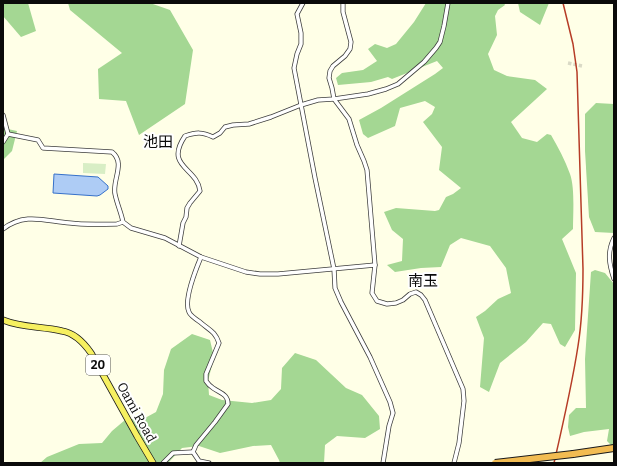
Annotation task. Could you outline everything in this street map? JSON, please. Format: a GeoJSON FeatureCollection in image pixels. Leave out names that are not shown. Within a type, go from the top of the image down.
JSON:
{"type":"FeatureCollection","features":[{"type":"Feature","properties":{"kind":"highway"},"geometry":{"type":"LineString","coordinates":[[495,463],[614,448]]}},
{"type":"Feature","properties":{"kind":"main road","name":"Oami Road"},"geometry":{"type":"LineString","coordinates":[[3,320],[16,325],[62,331],[75,336],[85,344],[92,353],[153,463]]}},
{"type":"Feature","properties":{"kind":"street"},"geometry":{"type":"LineString","coordinates":[[303,3],[297,14],[301,33],[301,44],[294,68],[334,269],[336,288],[341,302],[370,357],[390,402],[393,413],[389,426],[383,463]]}},
{"type":"Feature","properties":{"kind":"street"},"geometry":{"type":"LineString","coordinates":[[343,3],[343,12],[351,42],[350,49],[345,56],[333,66],[329,78],[334,100],[349,119],[367,170],[374,265],[372,293],[377,301],[387,304],[404,300],[410,294],[416,292],[421,294],[425,300],[462,389],[464,401],[459,444],[454,463]]}},
{"type":"Feature","properties":{"kind":"street"},"geometry":{"type":"LineString","coordinates":[[179,246],[183,223],[188,208],[190,203],[200,191],[197,182],[182,165],[178,156],[178,150],[185,136],[204,133],[213,136],[220,133],[226,127],[249,124],[318,100],[334,100],[368,94],[398,84],[424,62],[440,42],[448,3]]}},
{"type":"Feature","properties":{"kind":"street"},"geometry":{"type":"LineString","coordinates":[[3,115],[8,134],[3,142]]}},
{"type":"Feature","properties":{"kind":"street"},"geometry":{"type":"LineString","coordinates":[[8,134],[38,140],[43,148],[112,152],[116,155],[119,161],[115,194],[122,214],[122,222]]}},
{"type":"Feature","properties":{"kind":"street"},"geometry":{"type":"LineString","coordinates":[[3,229],[8,224],[17,221],[36,218],[70,223],[117,224],[122,222]]}},
{"type":"Feature","properties":{"kind":"street"},"geometry":{"type":"LineString","coordinates":[[122,222],[131,228],[165,238],[201,257],[246,272],[278,274],[374,265]]}},
{"type":"Feature","properties":{"kind":"street"},"geometry":{"type":"LineString","coordinates":[[614,238],[609,252],[609,259],[614,279]]}},
{"type":"Feature","properties":{"kind":"street"},"geometry":{"type":"LineString","coordinates":[[193,452],[196,445],[228,404],[227,397],[223,393],[212,388],[206,381],[206,374],[219,343],[216,336],[211,330],[188,312],[187,302],[189,292],[201,257]]}},
{"type":"Feature","properties":{"kind":"street"},"geometry":{"type":"LineString","coordinates":[[164,463],[173,453],[193,452]]}},
{"type":"Feature","properties":{"kind":"street"},"geometry":{"type":"LineString","coordinates":[[193,452],[199,461],[209,463]]}},
{"type":"Feature","properties":{"kind":"green space"},"geometry":{"type":"Polygon","coordinates":[[[3,3],[28,3],[36,31],[21,37],[3,16],[3,3]]]}},
{"type":"Feature","properties":{"kind":"green space"},"geometry":{"type":"Polygon","coordinates":[[[68,3],[150,3],[170,10],[193,50],[185,104],[139,135],[126,101],[99,99],[98,69],[122,53],[70,10],[68,3]]]}},
{"type":"Feature","properties":{"kind":"green space"},"geometry":{"type":"Polygon","coordinates":[[[426,3],[504,3],[505,5],[498,10],[495,16],[497,35],[488,54],[494,70],[507,76],[535,80],[547,89],[511,122],[522,138],[537,142],[547,134],[551,135],[564,159],[573,186],[573,229],[562,239],[576,273],[575,330],[565,347],[560,344],[551,324],[543,323],[526,342],[500,363],[489,392],[480,387],[484,338],[476,317],[498,299],[511,293],[506,268],[490,246],[461,238],[450,245],[441,267],[395,272],[387,265],[402,261],[403,239],[392,230],[384,212],[396,208],[439,210],[446,197],[461,188],[439,170],[442,147],[423,122],[432,114],[435,107],[425,101],[400,108],[395,126],[368,138],[363,134],[359,120],[381,108],[443,68],[437,61],[392,79],[388,77],[371,82],[338,85],[336,78],[342,73],[363,70],[377,61],[368,49],[375,44],[387,48],[396,44],[414,22],[426,3]]]}},
{"type":"Feature","properties":{"kind":"green space"},"geometry":{"type":"Polygon","coordinates":[[[518,3],[549,3],[540,25],[520,12],[518,3]]]}},
{"type":"Feature","properties":{"kind":"green space"},"geometry":{"type":"Polygon","coordinates":[[[596,103],[614,104],[614,233],[595,232],[589,217],[585,151],[585,114],[596,103]]]}},
{"type":"Feature","properties":{"kind":"green space"},"geometry":{"type":"Polygon","coordinates":[[[3,128],[17,131],[12,151],[3,160],[3,128]]]}},
{"type":"Feature","properties":{"kind":"green space"},"geometry":{"type":"Polygon","coordinates":[[[83,163],[106,164],[105,174],[83,173],[83,163]]]}},
{"type":"Feature","properties":{"kind":"green space"},"geometry":{"type":"Polygon","coordinates":[[[595,270],[605,273],[614,284],[614,445],[612,446],[607,441],[609,429],[584,432],[570,436],[568,427],[569,415],[576,408],[586,408],[585,359],[591,272],[595,270]]]}},
{"type":"Feature","properties":{"kind":"green space"},"geometry":{"type":"Polygon","coordinates":[[[192,334],[210,340],[214,357],[208,381],[209,395],[222,400],[252,403],[271,400],[281,389],[282,368],[295,353],[316,360],[346,388],[362,395],[379,416],[380,429],[365,438],[337,436],[325,445],[324,463],[280,463],[271,445],[253,446],[220,453],[199,446],[182,448],[168,463],[40,463],[47,457],[79,444],[102,443],[112,431],[125,420],[145,418],[156,412],[163,394],[164,370],[171,349],[192,334]]]}},
{"type":"Feature","properties":{"kind":"water"},"geometry":{"type":"Polygon","coordinates":[[[54,174],[98,177],[108,186],[108,189],[97,196],[53,193],[54,174]]]}},
{"type":"Feature","properties":{"kind":"tunnel"},"geometry":{"type":"LineString","coordinates":[[568,63],[582,66]]}},
{"type":"Feature","properties":{"kind":"railway"},"geometry":{"type":"LineString","coordinates":[[554,463],[576,361],[583,288],[577,72],[573,44],[563,3]]}},
{"type":"Feature","properties":{"kind":"district","name":"池田"},"geometry":{"type":"Point","coordinates":[158,142]}},
{"type":"Feature","properties":{"kind":"district","name":"南玉"},"geometry":{"type":"Point","coordinates":[423,281]}}]}
